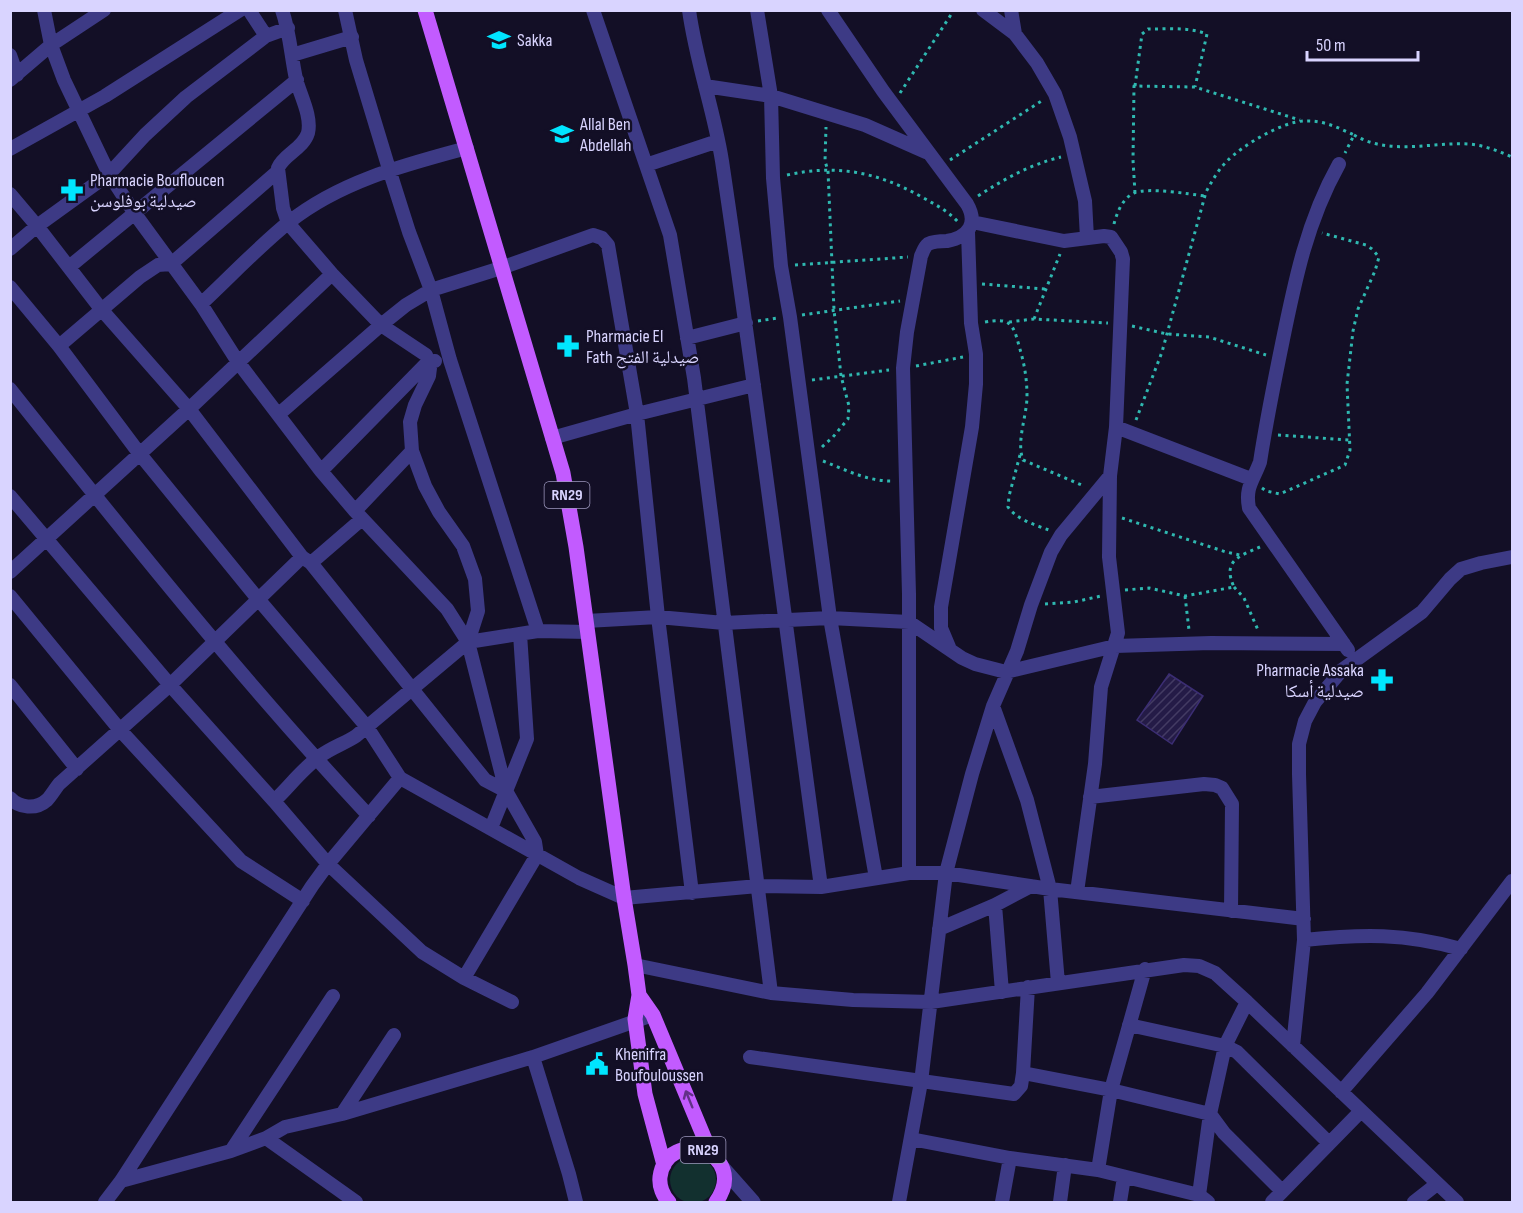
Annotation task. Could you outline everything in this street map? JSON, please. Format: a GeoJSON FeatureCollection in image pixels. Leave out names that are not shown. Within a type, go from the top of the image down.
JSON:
{"type":"FeatureCollection","features":[{"type":"Feature","properties":{"kind":"main road","name":"RN29"},"geometry":{"type":"LineString","coordinates":[[425,10],[563,473],[639,995],[635,1019],[645,1094],[664,1165]]}},
{"type":"Feature","properties":{"kind":"main road","name":"RN29"},"geometry":{"type":"LineString","coordinates":[[639,995],[653,1014],[711,1154],[722,1167],[725,1179],[723,1192],[717,1202]]}},
{"type":"Feature","properties":{"kind":"main road","name":"RN29"},"geometry":{"type":"LineString","coordinates":[[667,1201],[660,1182],[664,1165],[669,1158],[684,1149],[702,1150],[711,1154]]}},
{"type":"Feature","properties":{"kind":"street"},"geometry":{"type":"LineString","coordinates":[[44,10],[51,45],[79,109],[109,174],[135,214],[201,304],[238,362],[321,471],[447,609],[468,642],[506,792],[535,842],[537,855],[464,978]]}},
{"type":"Feature","properties":{"kind":"street"},"geometry":{"type":"LineString","coordinates":[[14,77],[51,45],[104,10]]}},
{"type":"Feature","properties":{"kind":"street"},"geometry":{"type":"LineString","coordinates":[[10,149],[105,96],[240,10]]}},
{"type":"Feature","properties":{"kind":"street"},"geometry":{"type":"LineString","coordinates":[[249,10],[266,36]]}},
{"type":"Feature","properties":{"kind":"street"},"geometry":{"type":"LineString","coordinates":[[282,10],[308,119],[308,132],[301,144],[280,162],[277,172],[288,223],[332,274],[381,325],[426,355],[430,368],[427,382],[415,405],[410,422],[412,451],[425,486],[439,512],[463,546],[475,579],[478,611],[468,642]]}},
{"type":"Feature","properties":{"kind":"street"},"geometry":{"type":"LineString","coordinates":[[345,10],[356,60],[389,169],[431,290],[450,360],[538,631]]}},
{"type":"Feature","properties":{"kind":"street"},"geometry":{"type":"LineString","coordinates":[[593,10],[670,235],[696,401],[771,993]]}},
{"type":"Feature","properties":{"kind":"street"},"geometry":{"type":"LineString","coordinates":[[689,10],[695,49],[718,141],[746,323],[821,887]]}},
{"type":"Feature","properties":{"kind":"street"},"geometry":{"type":"LineString","coordinates":[[757,10],[771,96],[773,178],[781,266],[812,450],[830,618],[876,878]]}},
{"type":"Feature","properties":{"kind":"street"},"geometry":{"type":"LineString","coordinates":[[828,10],[927,153],[972,212],[969,284],[971,323],[976,354],[972,427],[941,607],[941,628],[945,641],[953,651]]}},
{"type":"Feature","properties":{"kind":"street"},"geometry":{"type":"LineString","coordinates":[[982,10],[1015,34],[1037,63],[1055,93],[1070,137],[1085,201],[1087,238]]}},
{"type":"Feature","properties":{"kind":"street"},"geometry":{"type":"LineString","coordinates":[[1011,10],[1015,34]]}},
{"type":"Feature","properties":{"kind":"street"},"geometry":{"type":"LineString","coordinates":[[10,249],[109,174],[145,135],[186,97],[266,36],[288,28]]}},
{"type":"Feature","properties":{"kind":"street"},"geometry":{"type":"LineString","coordinates":[[292,55],[352,37]]}},
{"type":"Feature","properties":{"kind":"street"},"geometry":{"type":"LineString","coordinates":[[10,55],[14,77]]}},
{"type":"Feature","properties":{"kind":"street"},"geometry":{"type":"LineString","coordinates":[[69,267],[297,80]]}},
{"type":"Feature","properties":{"kind":"street"},"geometry":{"type":"LineString","coordinates":[[705,86],[771,96],[865,125],[927,153]]}},
{"type":"Feature","properties":{"kind":"street"},"geometry":{"type":"LineString","coordinates":[[646,165],[718,141]]}},
{"type":"Feature","properties":{"kind":"street"},"geometry":{"type":"LineString","coordinates":[[201,304],[288,223],[332,194],[389,169],[467,148]]}},
{"type":"Feature","properties":{"kind":"street"},"geometry":{"type":"LineString","coordinates":[[1339,164],[1324,189],[1298,268],[1260,462],[1251,479],[1247,497],[1249,508],[1354,659]]}},
{"type":"Feature","properties":{"kind":"street"},"geometry":{"type":"LineString","coordinates":[[59,346],[150,269],[163,263],[171,264],[277,172]]}},
{"type":"Feature","properties":{"kind":"street"},"geometry":{"type":"LineString","coordinates":[[10,194],[38,226],[101,309],[189,409],[306,560],[484,780],[506,792]]}},
{"type":"Feature","properties":{"kind":"street"},"geometry":{"type":"LineString","coordinates":[[909,873],[909,622],[903,368],[921,256],[929,243],[949,240],[970,227],[1064,241],[1104,236],[1111,237],[1123,259],[1116,428],[1110,476],[1110,558],[1118,633],[1101,687],[1090,797],[1077,892]]}},
{"type":"Feature","properties":{"kind":"street"},"geometry":{"type":"LineString","coordinates":[[279,414],[381,325],[406,305],[431,290],[593,235],[602,238],[608,245],[637,414],[658,618],[692,893]]}},
{"type":"Feature","properties":{"kind":"street"},"geometry":{"type":"LineString","coordinates":[[10,572],[189,409],[332,274]]}},
{"type":"Feature","properties":{"kind":"street"},"geometry":{"type":"LineString","coordinates":[[10,287],[59,346],[139,453],[258,599],[367,727],[400,778],[579,878],[624,898],[758,886],[821,887],[909,873],[946,873],[1050,889],[1304,920]]}},
{"type":"Feature","properties":{"kind":"street"},"geometry":{"type":"LineString","coordinates":[[687,338],[746,323]]}},
{"type":"Feature","properties":{"kind":"street"},"geometry":{"type":"LineString","coordinates":[[321,471],[428,362],[450,360]]}},
{"type":"Feature","properties":{"kind":"street"},"geometry":{"type":"LineString","coordinates":[[552,438],[754,385]]}},
{"type":"Feature","properties":{"kind":"street"},"geometry":{"type":"LineString","coordinates":[[10,389],[214,640],[316,759],[369,816]]}},
{"type":"Feature","properties":{"kind":"street"},"geometry":{"type":"LineString","coordinates":[[1116,428],[1251,479]]}},
{"type":"Feature","properties":{"kind":"street"},"geometry":{"type":"LineString","coordinates":[[10,798],[18,805],[37,806],[47,801],[59,784],[170,685],[258,599],[359,515],[412,451]]}},
{"type":"Feature","properties":{"kind":"street"},"geometry":{"type":"LineString","coordinates":[[899,1203],[921,1082],[946,873],[993,706],[1017,651],[1030,605],[1051,552],[1060,535],[1110,476]]}},
{"type":"Feature","properties":{"kind":"street"},"geometry":{"type":"LineString","coordinates":[[10,496],[170,685],[328,864],[422,952],[464,978],[512,1002]]}},
{"type":"Feature","properties":{"kind":"street"},"geometry":{"type":"LineString","coordinates":[[1293,1046],[1304,940],[1299,744],[1305,721],[1315,702],[1342,669],[1415,619],[1461,569],[1512,557]]}},
{"type":"Feature","properties":{"kind":"street"},"geometry":{"type":"LineString","coordinates":[[10,596],[120,730],[241,861],[303,901]]}},
{"type":"Feature","properties":{"kind":"street"},"geometry":{"type":"LineString","coordinates":[[274,801],[316,759],[331,748],[345,743],[367,727],[468,642],[538,631],[658,618],[724,623],[830,618],[909,622],[962,658],[1006,672],[1115,646],[1344,644]]}},
{"type":"Feature","properties":{"kind":"street"},"geometry":{"type":"LineString","coordinates":[[491,828],[527,740],[520,634]]}},
{"type":"Feature","properties":{"kind":"street"},"geometry":{"type":"LineString","coordinates":[[10,685],[77,769]]}},
{"type":"Feature","properties":{"kind":"street"},"geometry":{"type":"LineString","coordinates":[[993,706],[1027,800],[1050,889],[1058,983]]}},
{"type":"Feature","properties":{"kind":"street"},"geometry":{"type":"LineString","coordinates":[[105,1203],[328,864],[400,778]]}},
{"type":"Feature","properties":{"kind":"street"},"geometry":{"type":"LineString","coordinates":[[1090,797],[1204,784],[1222,788],[1232,804],[1231,911]]}},
{"type":"Feature","properties":{"kind":"street"},"geometry":{"type":"LineString","coordinates":[[1341,1092],[1427,993],[1512,881]]}},
{"type":"Feature","properties":{"kind":"street"},"geometry":{"type":"LineString","coordinates":[[939,929],[995,905],[1031,886]]}},
{"type":"Feature","properties":{"kind":"street"},"geometry":{"type":"LineString","coordinates":[[995,905],[1002,992]]}},
{"type":"Feature","properties":{"kind":"street"},"geometry":{"type":"LineString","coordinates":[[1304,940],[1403,936],[1461,949]]}},
{"type":"Feature","properties":{"kind":"street"},"geometry":{"type":"LineString","coordinates":[[635,965],[771,993],[854,1000],[931,1002],[1145,969],[1184,965],[1199,966],[1215,973],[1456,1203]]}},
{"type":"Feature","properties":{"kind":"street"},"geometry":{"type":"LineString","coordinates":[[1098,1170],[1111,1090],[1145,969]]}},
{"type":"Feature","properties":{"kind":"street"},"geometry":{"type":"LineString","coordinates":[[750,1057],[1014,1094],[1021,1086],[1023,1073],[1028,987]]}},
{"type":"Feature","properties":{"kind":"street"},"geometry":{"type":"LineString","coordinates":[[231,1151],[333,996]]}},
{"type":"Feature","properties":{"kind":"street"},"geometry":{"type":"LineString","coordinates":[[911,1139],[1010,1158],[1098,1170],[1204,1199],[1210,1114],[1225,1046],[1246,1002]]}},
{"type":"Feature","properties":{"kind":"street"},"geometry":{"type":"LineString","coordinates":[[121,1181],[231,1151],[266,1138],[285,1127],[342,1114],[533,1057],[653,1014]]}},
{"type":"Feature","properties":{"kind":"street"},"geometry":{"type":"LineString","coordinates":[[1129,1025],[1225,1046],[1237,1052],[1329,1143]]}},
{"type":"Feature","properties":{"kind":"street"},"geometry":{"type":"LineString","coordinates":[[342,1114],[394,1035]]}},
{"type":"Feature","properties":{"kind":"street"},"geometry":{"type":"LineString","coordinates":[[533,1057],[576,1203]]}},
{"type":"Feature","properties":{"kind":"street"},"geometry":{"type":"LineString","coordinates":[[1023,1073],[1111,1090],[1210,1114],[1224,1133],[1281,1191]]}},
{"type":"Feature","properties":{"kind":"street"},"geometry":{"type":"LineString","coordinates":[[1272,1203],[1281,1191],[1361,1111]]}},
{"type":"Feature","properties":{"kind":"street"},"geometry":{"type":"LineString","coordinates":[[266,1138],[356,1203]]}},
{"type":"Feature","properties":{"kind":"street"},"geometry":{"type":"LineString","coordinates":[[1002,1203],[1010,1158]]}},
{"type":"Feature","properties":{"kind":"street"},"geometry":{"type":"LineString","coordinates":[[1060,1203],[1065,1165]]}},
{"type":"Feature","properties":{"kind":"street"},"geometry":{"type":"LineString","coordinates":[[722,1167],[753,1203]]}},
{"type":"Feature","properties":{"kind":"street"},"geometry":{"type":"LineString","coordinates":[[1120,1203],[1124,1177]]}},
{"type":"Feature","properties":{"kind":"street"},"geometry":{"type":"LineString","coordinates":[[1414,1203],[1437,1184]]}},
{"type":"Feature","properties":{"kind":"path"},"geometry":{"type":"LineString","coordinates":[[893,105],[954,10]]}},
{"type":"Feature","properties":{"kind":"path"},"geometry":{"type":"LineString","coordinates":[[1135,193],[1134,86],[1142,34],[1148,29],[1193,30],[1207,34],[1195,87]]}},
{"type":"Feature","properties":{"kind":"path"},"geometry":{"type":"LineString","coordinates":[[1134,86],[1195,87],[1302,121],[1328,124],[1379,146],[1395,148],[1430,144],[1470,144],[1489,147],[1512,157]]}},
{"type":"Feature","properties":{"kind":"path"},"geometry":{"type":"LineString","coordinates":[[939,167],[1055,93]]}},
{"type":"Feature","properties":{"kind":"path"},"geometry":{"type":"LineString","coordinates":[[826,114],[825,160],[828,171],[834,310],[841,376],[849,413],[843,426],[826,443],[812,450],[823,461],[863,477],[879,481],[905,481]]}},
{"type":"Feature","properties":{"kind":"path"},"geometry":{"type":"LineString","coordinates":[[1131,432],[1153,377],[1205,196],[1214,178],[1228,159],[1250,143],[1277,129],[1302,121]]}},
{"type":"Feature","properties":{"kind":"path"},"geometry":{"type":"LineString","coordinates":[[1339,164],[1354,135]]}},
{"type":"Feature","properties":{"kind":"path"},"geometry":{"type":"LineString","coordinates":[[967,204],[1004,179],[1034,164],[1074,154]]}},
{"type":"Feature","properties":{"kind":"path"},"geometry":{"type":"LineString","coordinates":[[773,178],[807,170],[864,172],[902,186],[948,211],[970,227]]}},
{"type":"Feature","properties":{"kind":"path"},"geometry":{"type":"LineString","coordinates":[[1111,237],[1118,210],[1135,193],[1167,191],[1205,196]]}},
{"type":"Feature","properties":{"kind":"path"},"geometry":{"type":"LineString","coordinates":[[1251,479],[1266,491],[1280,494],[1345,465],[1350,450],[1347,384],[1353,331],[1358,309],[1379,257],[1366,245],[1309,230]]}},
{"type":"Feature","properties":{"kind":"path"},"geometry":{"type":"LineString","coordinates":[[1034,319],[1064,241]]}},
{"type":"Feature","properties":{"kind":"path"},"geometry":{"type":"LineString","coordinates":[[781,266],[921,256]]}},
{"type":"Feature","properties":{"kind":"path"},"geometry":{"type":"LineString","coordinates":[[969,284],[1045,289]]}},
{"type":"Feature","properties":{"kind":"path"},"geometry":{"type":"LineString","coordinates":[[746,323],[879,302],[913,300]]}},
{"type":"Feature","properties":{"kind":"path"},"geometry":{"type":"LineString","coordinates":[[971,323],[1034,319],[1120,324],[1167,334],[1209,337],[1279,360]]}},
{"type":"Feature","properties":{"kind":"path"},"geometry":{"type":"LineString","coordinates":[[1009,322],[1016,333],[1026,371],[1027,396],[1021,453],[1008,507],[1021,518],[1060,535]]}},
{"type":"Feature","properties":{"kind":"path"},"geometry":{"type":"LineString","coordinates":[[1264,434],[1350,440]]}},
{"type":"Feature","properties":{"kind":"path"},"geometry":{"type":"LineString","coordinates":[[1021,453],[1023,460],[1030,464],[1097,492]]}},
{"type":"Feature","properties":{"kind":"path"},"geometry":{"type":"LineString","coordinates":[[1110,514],[1240,555]]}},
{"type":"Feature","properties":{"kind":"path"},"geometry":{"type":"LineString","coordinates":[[1264,644],[1244,598],[1229,577],[1231,565],[1240,555],[1273,542]]}},
{"type":"Feature","properties":{"kind":"path"},"geometry":{"type":"LineString","coordinates":[[1030,605],[1074,602],[1134,588],[1149,588],[1185,596],[1234,587]]}},
{"type":"Feature","properties":{"kind":"path"},"geometry":{"type":"LineString","coordinates":[[1185,596],[1191,644]]}},
{"type":"Feature","properties":{"kind":"green space"},"geometry":{"type":"Polygon","coordinates":[[[693,1157],[709,1164],[716,1180],[709,1196],[693,1203],[677,1196],[670,1180],[677,1164],[693,1157]]]}},
{"type":"Feature","properties":{"kind":"building"},"geometry":{"type":"Polygon","coordinates":[[[1169,674],[1203,696],[1172,744],[1137,720],[1169,674]]]}},
{"type":"Feature","properties":{"kind":"place","name":"Sakka"},"geometry":{"type":"Point","coordinates":[499,40]}},
{"type":"Feature","properties":{"kind":"place","name":"Allal Ben Abdellah"},"geometry":{"type":"Point","coordinates":[562,134]}},
{"type":"Feature","properties":{"kind":"place","name":"Pharmacie Boufloucen صيدلية بوفلوسن"},"geometry":{"type":"Point","coordinates":[72,190]}},
{"type":"Feature","properties":{"kind":"place","name":"Pharmacie El Fath صيدلية الفتح"},"geometry":{"type":"Point","coordinates":[568,346]}},
{"type":"Feature","properties":{"kind":"place","name":"Pharmacie Assaka صيدلية أسكا"},"geometry":{"type":"Point","coordinates":[1382,680]}},
{"type":"Feature","properties":{"kind":"place","name":"Khenifra Boufouloussen"},"geometry":{"type":"Point","coordinates":[597,1064]}}]}
